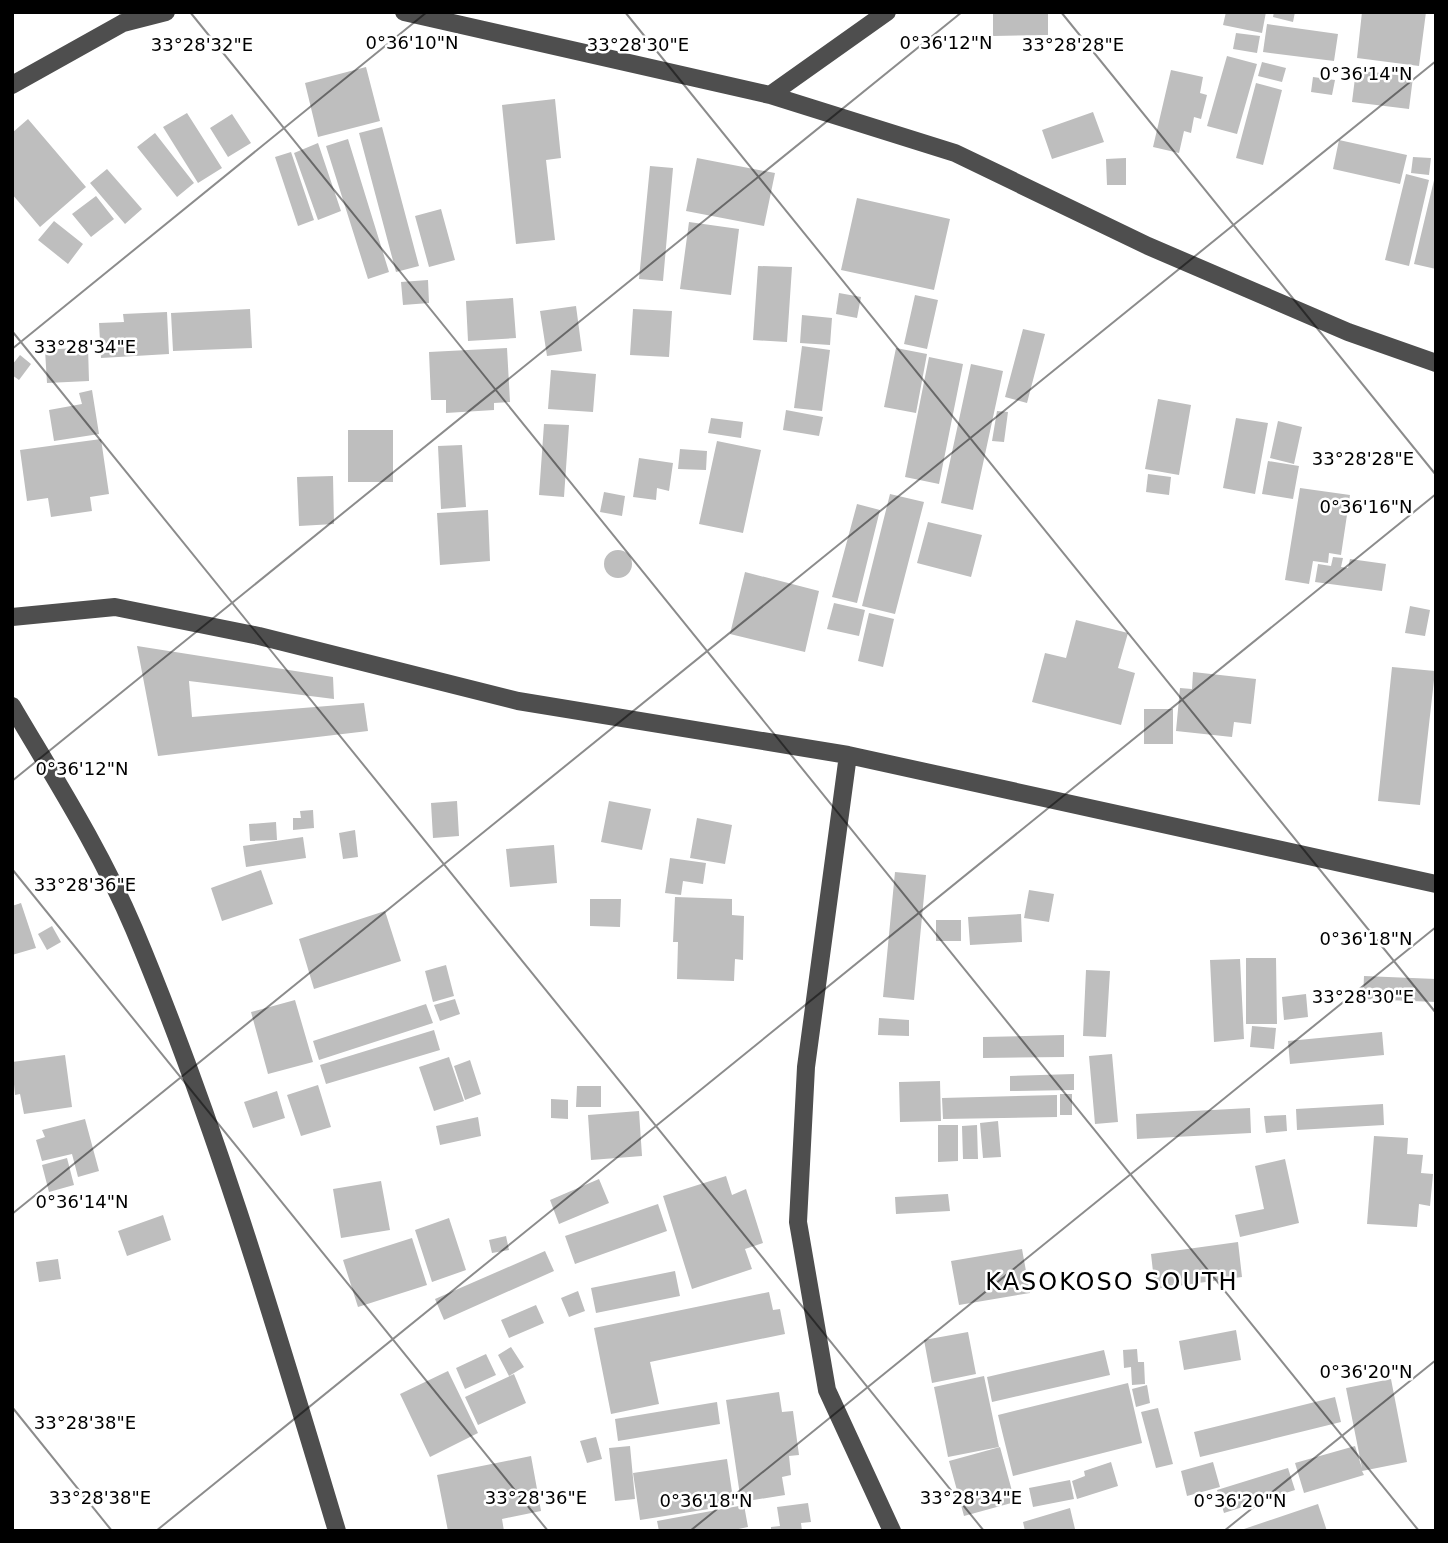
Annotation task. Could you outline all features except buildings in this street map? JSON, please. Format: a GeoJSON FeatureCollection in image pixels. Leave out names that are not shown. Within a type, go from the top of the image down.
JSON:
{"type":"FeatureCollection","features":[{"type":"Feature","properties":{"kind":"street"},"geometry":{"type":"LineString","coordinates":[[12,85],[119,18],[166,12]]}},
{"type":"Feature","properties":{"kind":"street"},"geometry":{"type":"LineString","coordinates":[[404,12],[438,16],[770,95],[955,153],[1148,246],[1348,332],[1436,363]]}},
{"type":"Feature","properties":{"kind":"street"},"geometry":{"type":"LineString","coordinates":[[770,95],[887,12]]}},
{"type":"Feature","properties":{"kind":"street"},"geometry":{"type":"LineString","coordinates":[[12,617],[115,607],[259,636],[519,701],[848,755],[1436,884]]}},
{"type":"Feature","properties":{"kind":"street"},"geometry":{"type":"LineString","coordinates":[[12,706],[93,844],[134,928],[208,1121],[262,1282],[337,1531]]}},
{"type":"Feature","properties":{"kind":"street"},"geometry":{"type":"LineString","coordinates":[[848,755],[806,1066],[798,1222],[811,1313],[827,1390],[892,1531]]}},
{"type":"Feature","properties":{"kind":"district","name":"KASOKOSO SOUTH"},"geometry":{"type":"Point","coordinates":[1112,1282]}}]}
